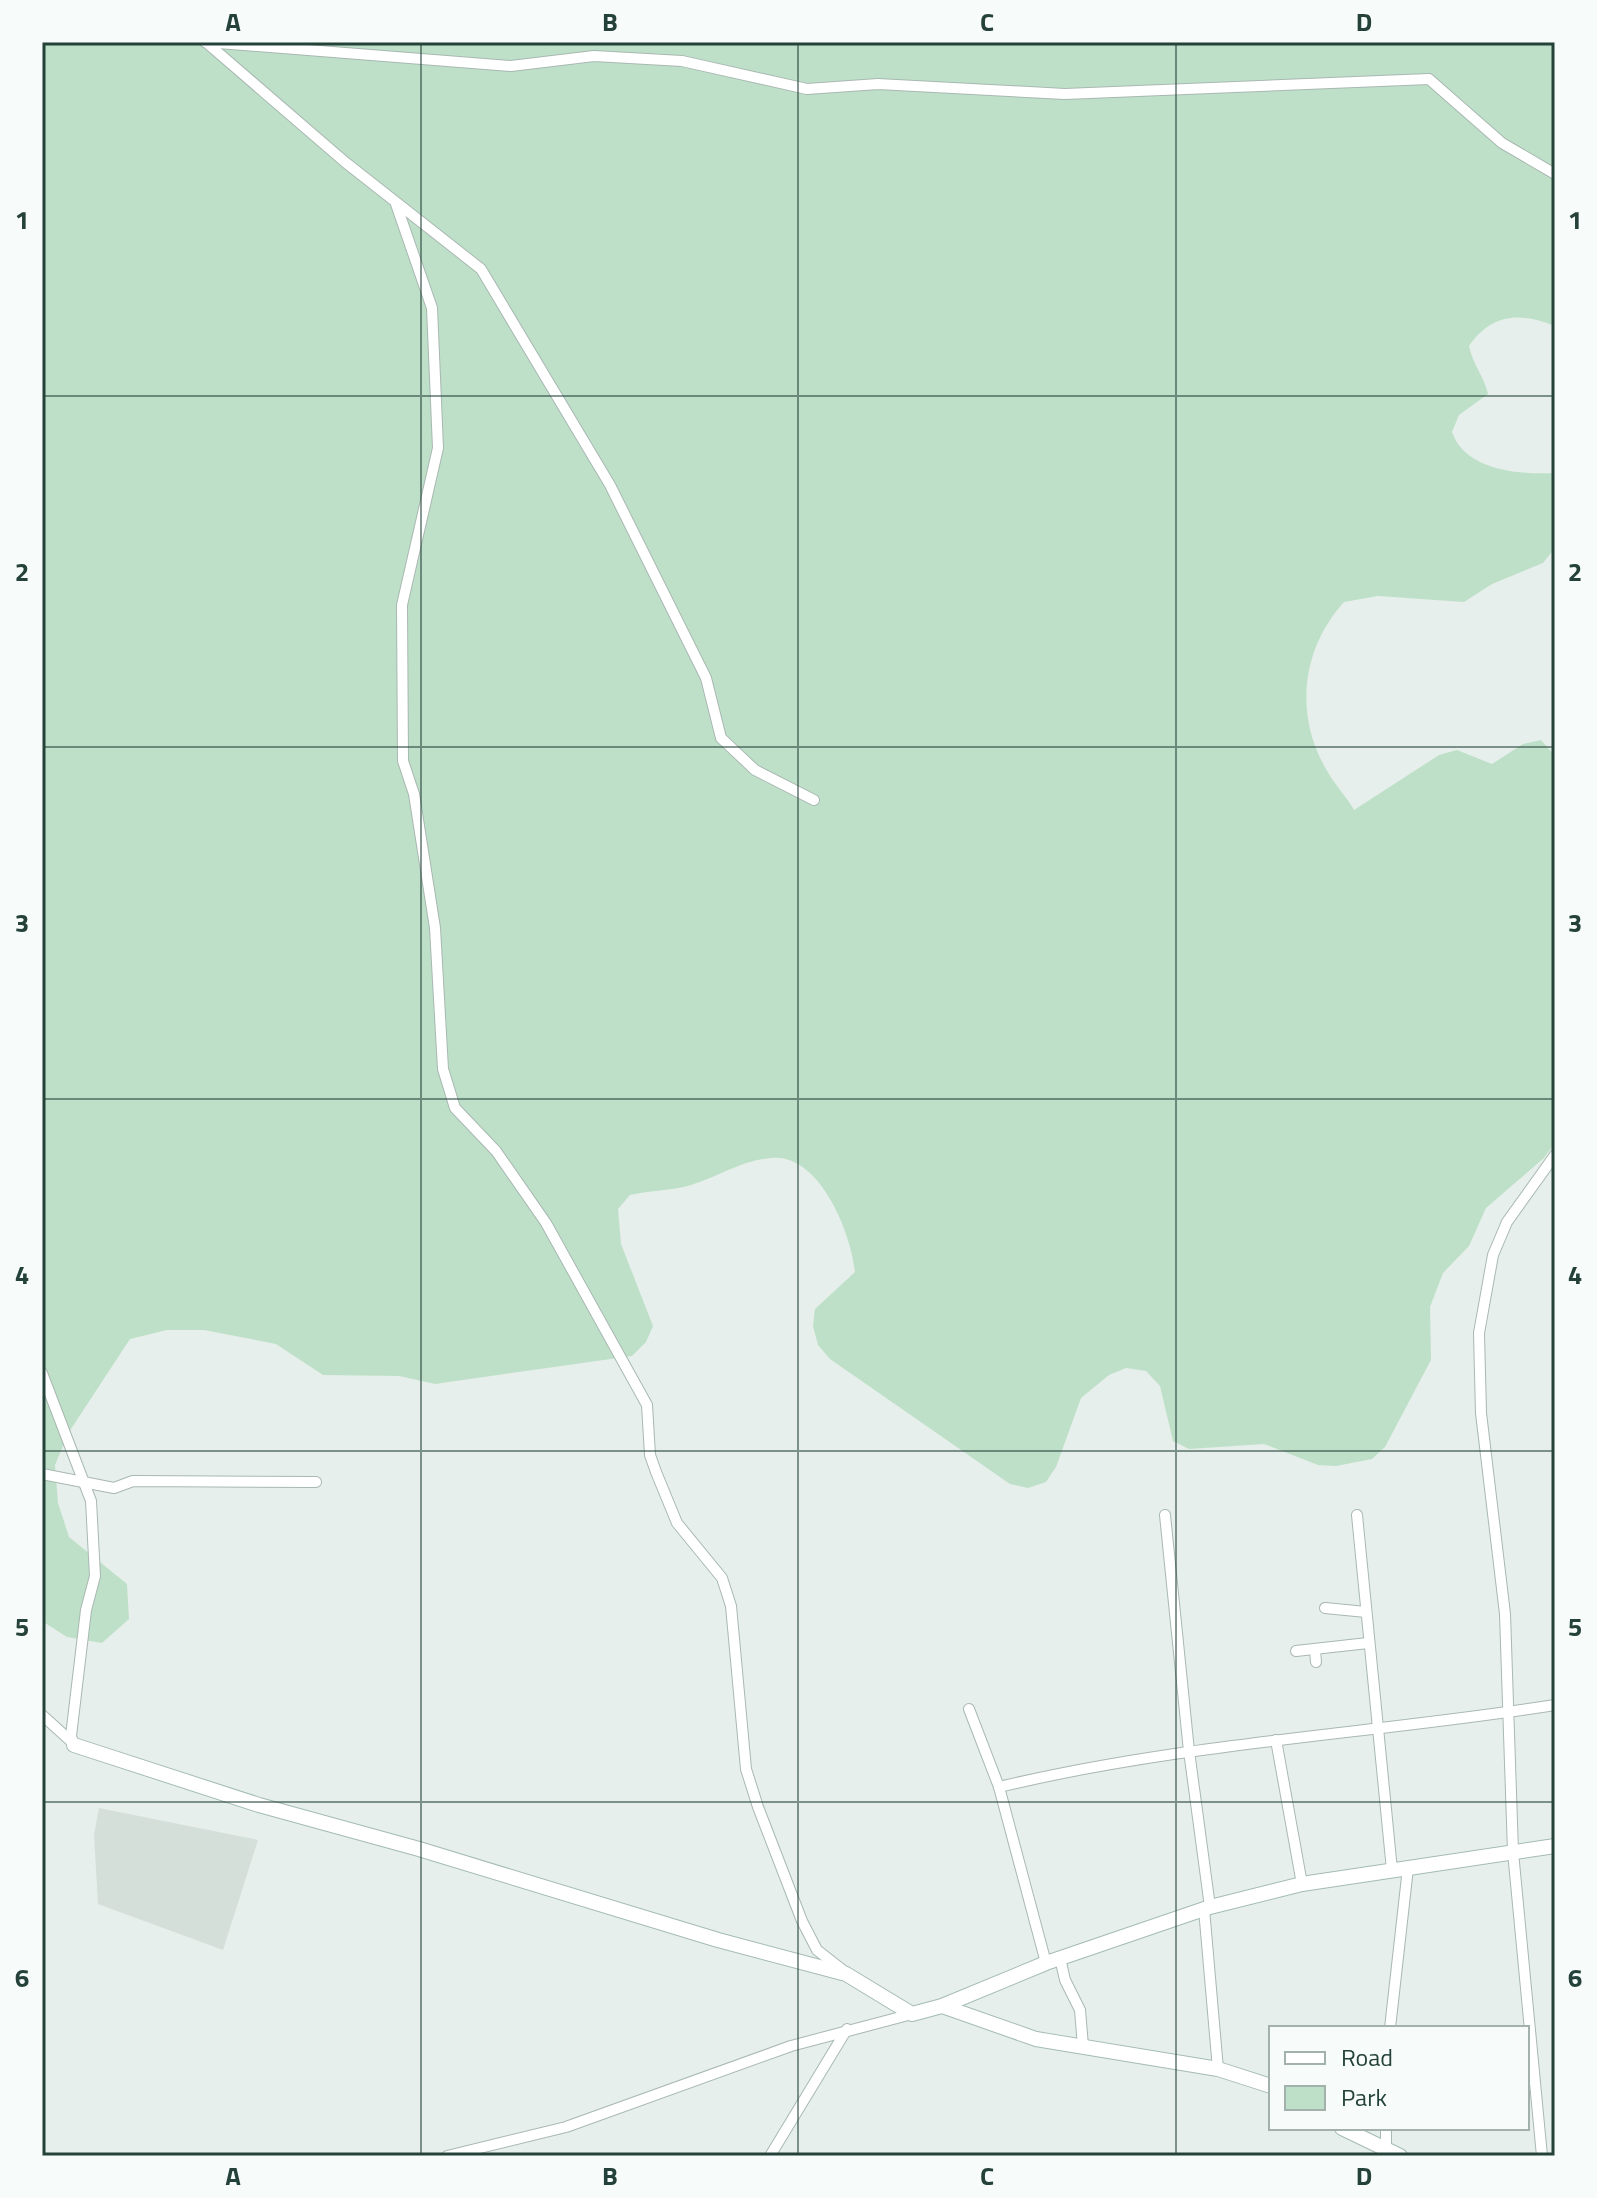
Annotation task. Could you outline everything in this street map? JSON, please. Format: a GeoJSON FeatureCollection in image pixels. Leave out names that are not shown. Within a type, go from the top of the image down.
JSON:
{"type":"FeatureCollection","features":[{"type":"Feature","properties":{"kind":"street"},"geometry":{"type":"LineString","coordinates":[[206,42],[511,66],[594,56],[682,61],[807,89],[878,84],[1065,94],[1429,79],[1502,143],[1555,174]]}},
{"type":"Feature","properties":{"kind":"street"},"geometry":{"type":"LineString","coordinates":[[206,42],[396,204],[481,269],[610,485],[706,678],[721,738],[755,770],[814,800]]}},
{"type":"Feature","properties":{"kind":"street"},"geometry":{"type":"LineString","coordinates":[[396,204],[432,308],[438,448],[402,605],[403,761],[414,794],[435,928],[443,1069],[455,1108],[496,1151],[546,1223],[647,1405],[650,1455],[677,1523],[722,1578],[731,1606],[746,1769],[802,1921],[817,1950],[846,1974],[912,2014]]}},
{"type":"Feature","properties":{"kind":"street"},"geometry":{"type":"LineString","coordinates":[[1542,2156],[1513,1852],[1505,1614],[1481,1413],[1479,1333],[1490,1266],[1507,1222],[1555,1155]]}},
{"type":"Feature","properties":{"kind":"street"},"geometry":{"type":"LineString","coordinates":[[42,1373],[91,1501],[95,1576],[86,1610],[71,1736],[74,1745]]}},
{"type":"Feature","properties":{"kind":"street"},"geometry":{"type":"LineString","coordinates":[[42,1474],[114,1488],[133,1481],[316,1482]]}},
{"type":"Feature","properties":{"kind":"street"},"geometry":{"type":"LineString","coordinates":[[1165,1515],[1207,1908],[1218,2069]]}},
{"type":"Feature","properties":{"kind":"street"},"geometry":{"type":"LineString","coordinates":[[1357,1515],[1392,1870]]}},
{"type":"Feature","properties":{"kind":"street"},"geometry":{"type":"LineString","coordinates":[[1325,1608],[1366,1612]]}},
{"type":"Feature","properties":{"kind":"street"},"geometry":{"type":"LineString","coordinates":[[1296,1651],[1368,1643]]}},
{"type":"Feature","properties":{"kind":"street"},"geometry":{"type":"LineString","coordinates":[[1315,1650],[1316,1662]]}},
{"type":"Feature","properties":{"kind":"street"},"geometry":{"type":"LineString","coordinates":[[999,1787],[1083,1767],[1189,1751],[1555,1705]]}},
{"type":"Feature","properties":{"kind":"street"},"geometry":{"type":"LineString","coordinates":[[969,1709],[999,1787],[1053,1960],[1080,2010],[1083,2046]]}},
{"type":"Feature","properties":{"kind":"street"},"geometry":{"type":"LineString","coordinates":[[42,1715],[74,1745],[259,1805],[419,1849],[718,1940],[846,1974]]}},
{"type":"Feature","properties":{"kind":"street"},"geometry":{"type":"LineString","coordinates":[[1276,1740],[1302,1884]]}},
{"type":"Feature","properties":{"kind":"street"},"geometry":{"type":"LineString","coordinates":[[447,2156],[566,2127],[847,2029],[942,2006],[1053,1960],[1207,1908],[1302,1884],[1555,1846]]}},
{"type":"Feature","properties":{"kind":"street"},"geometry":{"type":"LineString","coordinates":[[1390,2026],[1408,1868]]}},
{"type":"Feature","properties":{"kind":"street"},"geometry":{"type":"LineString","coordinates":[[942,2006],[1036,2039],[1218,2069],[1269,2085]]}},
{"type":"Feature","properties":{"kind":"street"},"geometry":{"type":"LineString","coordinates":[[770,2156],[847,2029]]}},
{"type":"Feature","properties":{"kind":"street"},"geometry":{"type":"LineString","coordinates":[[1346,2130],[1400,2156]]}},
{"type":"Feature","properties":{"kind":"street"},"geometry":{"type":"LineString","coordinates":[[1386,2130],[1386,2148]]}},
{"type":"Feature","properties":{"kind":"shaded area"},"geometry":{"type":"Polygon","coordinates":[[[99,1808],[258,1840],[223,1950],[98,1904],[94,1835],[99,1808]]]}},
{"type":"Feature","properties":{"kind":"green space"},"geometry":{"type":"Polygon","coordinates":[[[42,42],[1555,42],[1555,326],[1542,321],[1508,318],[1497,321],[1478,335],[1469,346],[1488,394],[1459,415],[1452,432],[1468,455],[1494,468],[1525,473],[1555,473],[1555,548],[1543,563],[1492,584],[1464,602],[1378,596],[1344,602],[1319,640],[1307,682],[1309,726],[1316,748],[1329,774],[1354,810],[1439,755],[1457,750],[1492,764],[1523,744],[1541,740],[1555,756],[1555,1143],[1544,1158],[1486,1208],[1469,1246],[1443,1273],[1430,1307],[1431,1360],[1385,1447],[1372,1459],[1336,1466],[1318,1465],[1264,1444],[1189,1449],[1173,1441],[1160,1386],[1146,1371],[1126,1368],[1109,1375],[1081,1398],[1056,1467],[1046,1482],[1028,1488],[1010,1484],[830,1359],[818,1345],[813,1326],[815,1309],[855,1272],[847,1237],[830,1199],[805,1169],[789,1160],[761,1159],[691,1185],[630,1195],[618,1209],[621,1244],[653,1326],[646,1342],[632,1356],[435,1384],[399,1376],[323,1375],[276,1344],[204,1330],[167,1330],[130,1339],[69,1432],[55,1465],[58,1503],[69,1537],[127,1584],[129,1619],[102,1643],[67,1637],[42,1621],[42,42]]]}}]}
